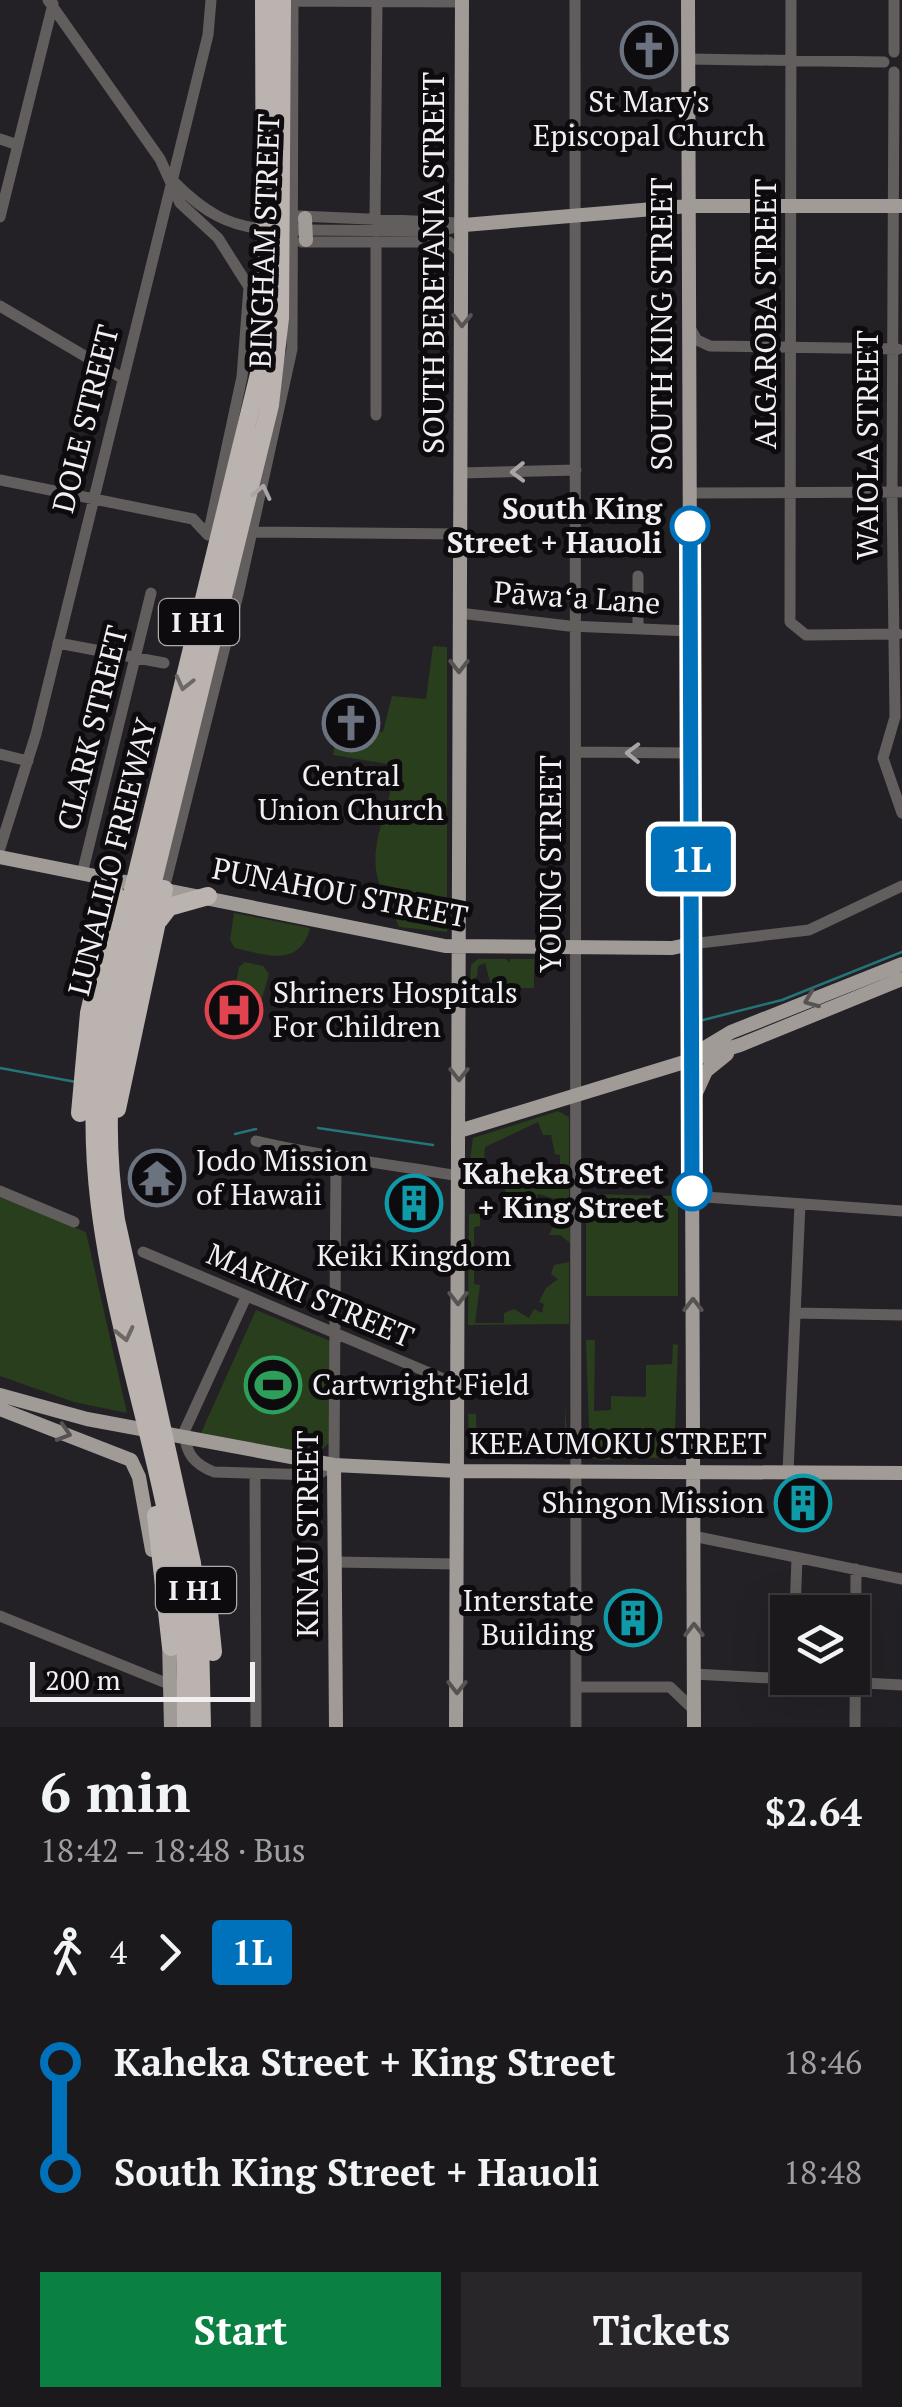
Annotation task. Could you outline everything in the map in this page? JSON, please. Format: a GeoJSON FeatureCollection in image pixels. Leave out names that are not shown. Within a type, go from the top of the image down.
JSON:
{"type":"FeatureCollection","features":[{"type":"Feature","properties":{"kind":"highway","name":"LUNALILO FREEWAY"},"geometry":{"type":"LineString","coordinates":[[186,1727],[181,1592],[103,1239],[92,1145],[99,1037],[249,426],[262,348],[264,0]]}},
{"type":"Feature","properties":{"kind":"highway","name":"LUNALILO FREEWAY"},"geometry":{"type":"LineString","coordinates":[[202,1727],[197,1600],[170,1456],[116,1220],[107,1142],[109,1070],[270,405],[280,318],[282,0]]}},
{"type":"Feature","properties":{"kind":"highway"},"geometry":{"type":"LineString","coordinates":[[282,175],[294,59]]}},
{"type":"Feature","properties":{"kind":"highway"},"geometry":{"type":"LineString","coordinates":[[197,631],[208,534]]}},
{"type":"Feature","properties":{"kind":"highway"},"geometry":{"type":"LineString","coordinates":[[103,1239],[86,1184],[79,1130],[89,1013],[116,896],[108,879]]}},
{"type":"Feature","properties":{"kind":"highway"},"geometry":{"type":"LineString","coordinates":[[116,1220],[116,1110],[164,889]]}},
{"type":"Feature","properties":{"kind":"highway"},"geometry":{"type":"LineString","coordinates":[[159,920],[170,907],[208,896]]}},
{"type":"Feature","properties":{"kind":"highway"},"geometry":{"type":"LineString","coordinates":[[170,1456],[200,1552],[212,1614],[214,1727]]}},
{"type":"Feature","properties":{"kind":"highway"},"geometry":{"type":"LineString","coordinates":[[158,1480],[154,1506],[171,1647]]}},
{"type":"Feature","properties":{"kind":"main road","name":"SOUTH KING STREET"},"geometry":{"type":"LineString","coordinates":[[688,0],[694,1727]]}},
{"type":"Feature","properties":{"kind":"main road","name":"SOUTH BERETANIA STREET"},"geometry":{"type":"LineString","coordinates":[[456,1727],[462,1]]}},
{"type":"Feature","properties":{"kind":"main road"},"geometry":{"type":"LineString","coordinates":[[464,224],[689,206],[898,206]]}},
{"type":"Feature","properties":{"kind":"main road","name":"PUNAHOU STREET"},"geometry":{"type":"LineString","coordinates":[[0,857],[459,946],[575,949],[672,948],[692,944]]}},
{"type":"Feature","properties":{"kind":"main road"},"geometry":{"type":"LineString","coordinates":[[459,1131],[692,1056],[902,964]]}},
{"type":"Feature","properties":{"kind":"main road"},"geometry":{"type":"LineString","coordinates":[[692,1012],[708,1034],[735,1038],[902,980]]}},
{"type":"Feature","properties":{"kind":"main road"},"geometry":{"type":"LineString","coordinates":[[692,1102],[710,1067],[735,1038]]}},
{"type":"Feature","properties":{"kind":"main road"},"geometry":{"type":"LineString","coordinates":[[3,1403],[134,1463],[171,1647],[171,1727]]}},
{"type":"Feature","properties":{"kind":"main road","name":"KEEAUMOKU STREET"},"geometry":{"type":"LineString","coordinates":[[3,1403],[334,1465],[457,1471],[902,1472]]}},
{"type":"Feature","properties":{"kind":"main road","name":"KINAU STREET"},"geometry":{"type":"LineString","coordinates":[[334,1465],[336,1727]]}},
{"type":"Feature","properties":{"kind":"street"},"geometry":{"type":"LineString","coordinates":[[52,2],[66,0]]}},
{"type":"Feature","properties":{"kind":"street","name":"DOLE STREET"},"geometry":{"type":"LineString","coordinates":[[0,848],[28,761],[164,218],[210,23],[211,0]]}},
{"type":"Feature","properties":{"kind":"street"},"geometry":{"type":"LineString","coordinates":[[293,0],[462,1]]}},
{"type":"Feature","properties":{"kind":"street","name":"BINGHAM STREET"},"geometry":{"type":"LineString","coordinates":[[164,889],[253,532],[292,350],[302,229],[293,0]]}},
{"type":"Feature","properties":{"kind":"street"},"geometry":{"type":"LineString","coordinates":[[375,220],[377,0]]}},
{"type":"Feature","properties":{"kind":"street","name":"YOUNG STREET"},"geometry":{"type":"LineString","coordinates":[[575,0],[575,949],[579,1094],[576,1727]]}},
{"type":"Feature","properties":{"kind":"street","name":"ALGAROBA STREET"},"geometry":{"type":"LineString","coordinates":[[791,0],[793,628],[806,635],[898,634]]}},
{"type":"Feature","properties":{"kind":"street"},"geometry":{"type":"LineString","coordinates":[[884,62],[898,54],[894,0]]}},
{"type":"Feature","properties":{"kind":"street"},"geometry":{"type":"LineString","coordinates":[[0,217],[52,2]]}},
{"type":"Feature","properties":{"kind":"street"},"geometry":{"type":"LineString","coordinates":[[52,2],[172,181],[180,203],[198,213],[244,227],[440,230],[464,224]]}},
{"type":"Feature","properties":{"kind":"street"},"geometry":{"type":"LineString","coordinates":[[689,59],[884,62],[898,70]]}},
{"type":"Feature","properties":{"kind":"street","name":"WAIOLA STREET"},"geometry":{"type":"LineString","coordinates":[[898,70],[899,701],[883,758],[902,813]]}},
{"type":"Feature","properties":{"kind":"street"},"geometry":{"type":"LineString","coordinates":[[0,139],[18,145]]}},
{"type":"Feature","properties":{"kind":"street"},"geometry":{"type":"LineString","coordinates":[[164,218],[198,213]]}},
{"type":"Feature","properties":{"kind":"street"},"geometry":{"type":"LineString","coordinates":[[198,213],[249,287],[242,377],[208,534]]}},
{"type":"Feature","properties":{"kind":"street"},"geometry":{"type":"LineString","coordinates":[[302,229],[375,220],[445,220],[464,224]]}},
{"type":"Feature","properties":{"kind":"street"},"geometry":{"type":"LineString","coordinates":[[302,229],[376,241],[454,243],[463,262]]}},
{"type":"Feature","properties":{"kind":"street"},"geometry":{"type":"LineString","coordinates":[[418,242],[440,230]]}},
{"type":"Feature","properties":{"kind":"street"},"geometry":{"type":"LineString","coordinates":[[376,241],[376,415]]}},
{"type":"Feature","properties":{"kind":"street"},"geometry":{"type":"LineString","coordinates":[[0,306],[122,378]]}},
{"type":"Feature","properties":{"kind":"street"},"geometry":{"type":"LineString","coordinates":[[690,326],[696,340],[710,346],[898,349]]}},
{"type":"Feature","properties":{"kind":"street"},"geometry":{"type":"LineString","coordinates":[[460,473],[576,470]]}},
{"type":"Feature","properties":{"kind":"street"},"geometry":{"type":"LineString","coordinates":[[0,480],[194,519],[208,534]]}},
{"type":"Feature","properties":{"kind":"street"},"geometry":{"type":"LineString","coordinates":[[690,493],[897,492]]}},
{"type":"Feature","properties":{"kind":"street"},"geometry":{"type":"LineString","coordinates":[[194,519],[212,511]]}},
{"type":"Feature","properties":{"kind":"street"},"geometry":{"type":"LineString","coordinates":[[253,532],[460,534]]}},
{"type":"Feature","properties":{"kind":"street"},"geometry":{"type":"LineString","coordinates":[[638,576],[638,629]]}},
{"type":"Feature","properties":{"kind":"street","name":"CLARK STREET"},"geometry":{"type":"LineString","coordinates":[[82,874],[151,594]]}},
{"type":"Feature","properties":{"kind":"street","name":"Pāwaʻa Lane"},"geometry":{"type":"LineString","coordinates":[[460,614],[576,627],[690,631]]}},
{"type":"Feature","properties":{"kind":"street"},"geometry":{"type":"LineString","coordinates":[[58,644],[164,663]]}},
{"type":"Feature","properties":{"kind":"street"},"geometry":{"type":"LineString","coordinates":[[576,752],[691,753]]}},
{"type":"Feature","properties":{"kind":"street"},"geometry":{"type":"LineString","coordinates":[[0,754],[28,761]]}},
{"type":"Feature","properties":{"kind":"street","name":"PUNAHOU STREET"},"geometry":{"type":"LineString","coordinates":[[692,944],[808,930],[902,886]]}},
{"type":"Feature","properties":{"kind":"street"},"geometry":{"type":"LineString","coordinates":[[256,1141],[336,1160],[376,1162],[458,1176]]}},
{"type":"Feature","properties":{"kind":"street","name":"KINAU STREET"},"geometry":{"type":"LineString","coordinates":[[334,1465],[336,1160]]}},
{"type":"Feature","properties":{"kind":"street"},"geometry":{"type":"LineString","coordinates":[[0,1192],[74,1222]]}},
{"type":"Feature","properties":{"kind":"street"},"geometry":{"type":"LineString","coordinates":[[692,1196],[902,1211]]}},
{"type":"Feature","properties":{"kind":"street"},"geometry":{"type":"LineString","coordinates":[[788,1472],[800,1204]]}},
{"type":"Feature","properties":{"kind":"street","name":"MAKIKI STREET"},"geometry":{"type":"LineString","coordinates":[[143,1252],[458,1385]]}},
{"type":"Feature","properties":{"kind":"street","name":"KEEAUMOKU STREET"},"geometry":{"type":"LineString","coordinates":[[246,1297],[184,1432],[185,1446],[201,1467],[255,1476],[318,1475],[334,1465]]}},
{"type":"Feature","properties":{"kind":"street"},"geometry":{"type":"LineString","coordinates":[[795,1313],[902,1315]]}},
{"type":"Feature","properties":{"kind":"street"},"geometry":{"type":"LineString","coordinates":[[255,1476],[256,1727]]}},
{"type":"Feature","properties":{"kind":"street"},"geometry":{"type":"LineString","coordinates":[[693,1536],[902,1579]]}},
{"type":"Feature","properties":{"kind":"street"},"geometry":{"type":"LineString","coordinates":[[796,1595],[797,1558]]}},
{"type":"Feature","properties":{"kind":"street"},"geometry":{"type":"LineString","coordinates":[[335,1562],[457,1564]]}},
{"type":"Feature","properties":{"kind":"street"},"geometry":{"type":"LineString","coordinates":[[856,1569],[856,1595]]}},
{"type":"Feature","properties":{"kind":"street"},"geometry":{"type":"LineString","coordinates":[[0,1616],[171,1685]]}},
{"type":"Feature","properties":{"kind":"street"},"geometry":{"type":"LineString","coordinates":[[694,1674],[770,1677]]}},
{"type":"Feature","properties":{"kind":"street"},"geometry":{"type":"LineString","coordinates":[[870,1683],[902,1685]]}},
{"type":"Feature","properties":{"kind":"street"},"geometry":{"type":"LineString","coordinates":[[576,1687],[670,1687],[694,1710]]}},
{"type":"Feature","properties":{"kind":"street"},"geometry":{"type":"LineString","coordinates":[[854,1695],[855,1727]]}},
{"type":"Feature","properties":{"kind":"green space"},"geometry":{"type":"Polygon","coordinates":[[[433,646],[447,647],[447,932],[399,927],[379,882],[376,848],[394,765],[333,755],[339,718],[355,717],[366,729],[383,732],[392,696],[426,699],[433,646]]]}},
{"type":"Feature","properties":{"kind":"green space"},"geometry":{"type":"Polygon","coordinates":[[[234,913],[310,928],[305,941],[290,954],[258,953],[235,948],[230,940],[234,913]]]}},
{"type":"Feature","properties":{"kind":"green space"},"geometry":{"type":"Polygon","coordinates":[[[478,959],[506,959],[510,963],[510,959],[534,959],[534,988],[519,988],[518,1003],[492,1003],[516,1000],[516,985],[512,989],[492,989],[485,963],[478,966],[477,977],[470,980],[471,965],[478,959]]]}},
{"type":"Feature","properties":{"kind":"green space"},"geometry":{"type":"Polygon","coordinates":[[[245,962],[263,966],[269,974],[257,1016],[231,1008],[239,967],[245,962]]]}},
{"type":"Feature","properties":{"kind":"green space"},"geometry":{"type":"Polygon","coordinates":[[[558,1111],[569,1117],[569,1167],[560,1167],[560,1155],[555,1154],[551,1135],[543,1135],[538,1122],[485,1147],[484,1162],[469,1168],[473,1138],[558,1111]]]}},
{"type":"Feature","properties":{"kind":"green space"},"geometry":{"type":"Polygon","coordinates":[[[505,1187],[569,1188],[570,1243],[560,1235],[549,1235],[559,1213],[551,1209],[555,1199],[538,1194],[534,1204],[527,1202],[523,1213],[506,1206],[505,1187]]]}},
{"type":"Feature","properties":{"kind":"green space"},"geometry":{"type":"Polygon","coordinates":[[[586,1194],[678,1196],[678,1296],[586,1296],[586,1194]]]}},
{"type":"Feature","properties":{"kind":"green space"},"geometry":{"type":"Polygon","coordinates":[[[0,1197],[86,1232],[127,1413],[74,1402],[0,1376],[0,1197]]]}},
{"type":"Feature","properties":{"kind":"green space"},"geometry":{"type":"Polygon","coordinates":[[[469,1214],[480,1214],[480,1226],[474,1227],[474,1284],[480,1285],[475,1323],[504,1323],[504,1313],[514,1309],[529,1318],[534,1309],[542,1313],[544,1304],[539,1302],[546,1288],[558,1279],[551,1274],[554,1265],[569,1262],[569,1324],[468,1325],[469,1214]]]}},
{"type":"Feature","properties":{"kind":"green space","name":"Cartwright Field"},"geometry":{"type":"Polygon","coordinates":[[[256,1310],[330,1341],[329,1443],[316,1455],[201,1433],[256,1310]]]}},
{"type":"Feature","properties":{"kind":"green space"},"geometry":{"type":"Polygon","coordinates":[[[586,1340],[595,1340],[594,1411],[611,1410],[611,1396],[646,1397],[646,1365],[672,1364],[673,1344],[678,1345],[674,1457],[590,1457],[586,1340]]]}},
{"type":"Feature","properties":{"kind":"green space"},"geometry":{"type":"Polygon","coordinates":[[[565,1404],[568,1451],[564,1458],[470,1454],[468,1414],[476,1414],[477,1450],[561,1453],[565,1446],[565,1404]]]}},
{"type":"Feature","properties":{"kind":"waterway"},"geometry":{"type":"LineString","coordinates":[[703,1020],[782,1000],[902,952]]}},
{"type":"Feature","properties":{"kind":"waterway"},"geometry":{"type":"LineString","coordinates":[[0,1068],[76,1082]]}},
{"type":"Feature","properties":{"kind":"waterway"},"geometry":{"type":"LineString","coordinates":[[318,1128],[433,1145]]}},
{"type":"Feature","properties":{"kind":"waterway"},"geometry":{"type":"LineString","coordinates":[[235,1134],[256,1129]]}},
{"type":"Feature","properties":{"kind":"bus line","name":"1L"},"geometry":{"type":"LineString","coordinates":[[690,526],[692,1191]]}},
{"type":"Feature","properties":{"kind":"place","name":"St Mary's Episcopal Church"},"geometry":{"type":"Point","coordinates":[649,50]}},
{"type":"Feature","properties":{"kind":"place","name":"South King Street + Hauoli"},"geometry":{"type":"Point","coordinates":[690,526]}},
{"type":"Feature","properties":{"kind":"place","name":"Central Union Church"},"geometry":{"type":"Point","coordinates":[351,723]}},
{"type":"Feature","properties":{"kind":"place","name":"Shriners Hospitals For Children"},"geometry":{"type":"Point","coordinates":[234,1010]}},
{"type":"Feature","properties":{"kind":"place","name":"Jodo Mission of Hawaii"},"geometry":{"type":"Point","coordinates":[157,1178]}},
{"type":"Feature","properties":{"kind":"place","name":"Kaheka Street + King Street"},"geometry":{"type":"Point","coordinates":[692,1191]}},
{"type":"Feature","properties":{"kind":"place","name":"Keiki Kingdom"},"geometry":{"type":"Point","coordinates":[414,1203]}},
{"type":"Feature","properties":{"kind":"place","name":"Cartwright Field"},"geometry":{"type":"Point","coordinates":[273,1385]}},
{"type":"Feature","properties":{"kind":"place","name":"Shingon Mission"},"geometry":{"type":"Point","coordinates":[803,1503]}},
{"type":"Feature","properties":{"kind":"place","name":"Interstate Building"},"geometry":{"type":"Point","coordinates":[633,1618]}}]}
